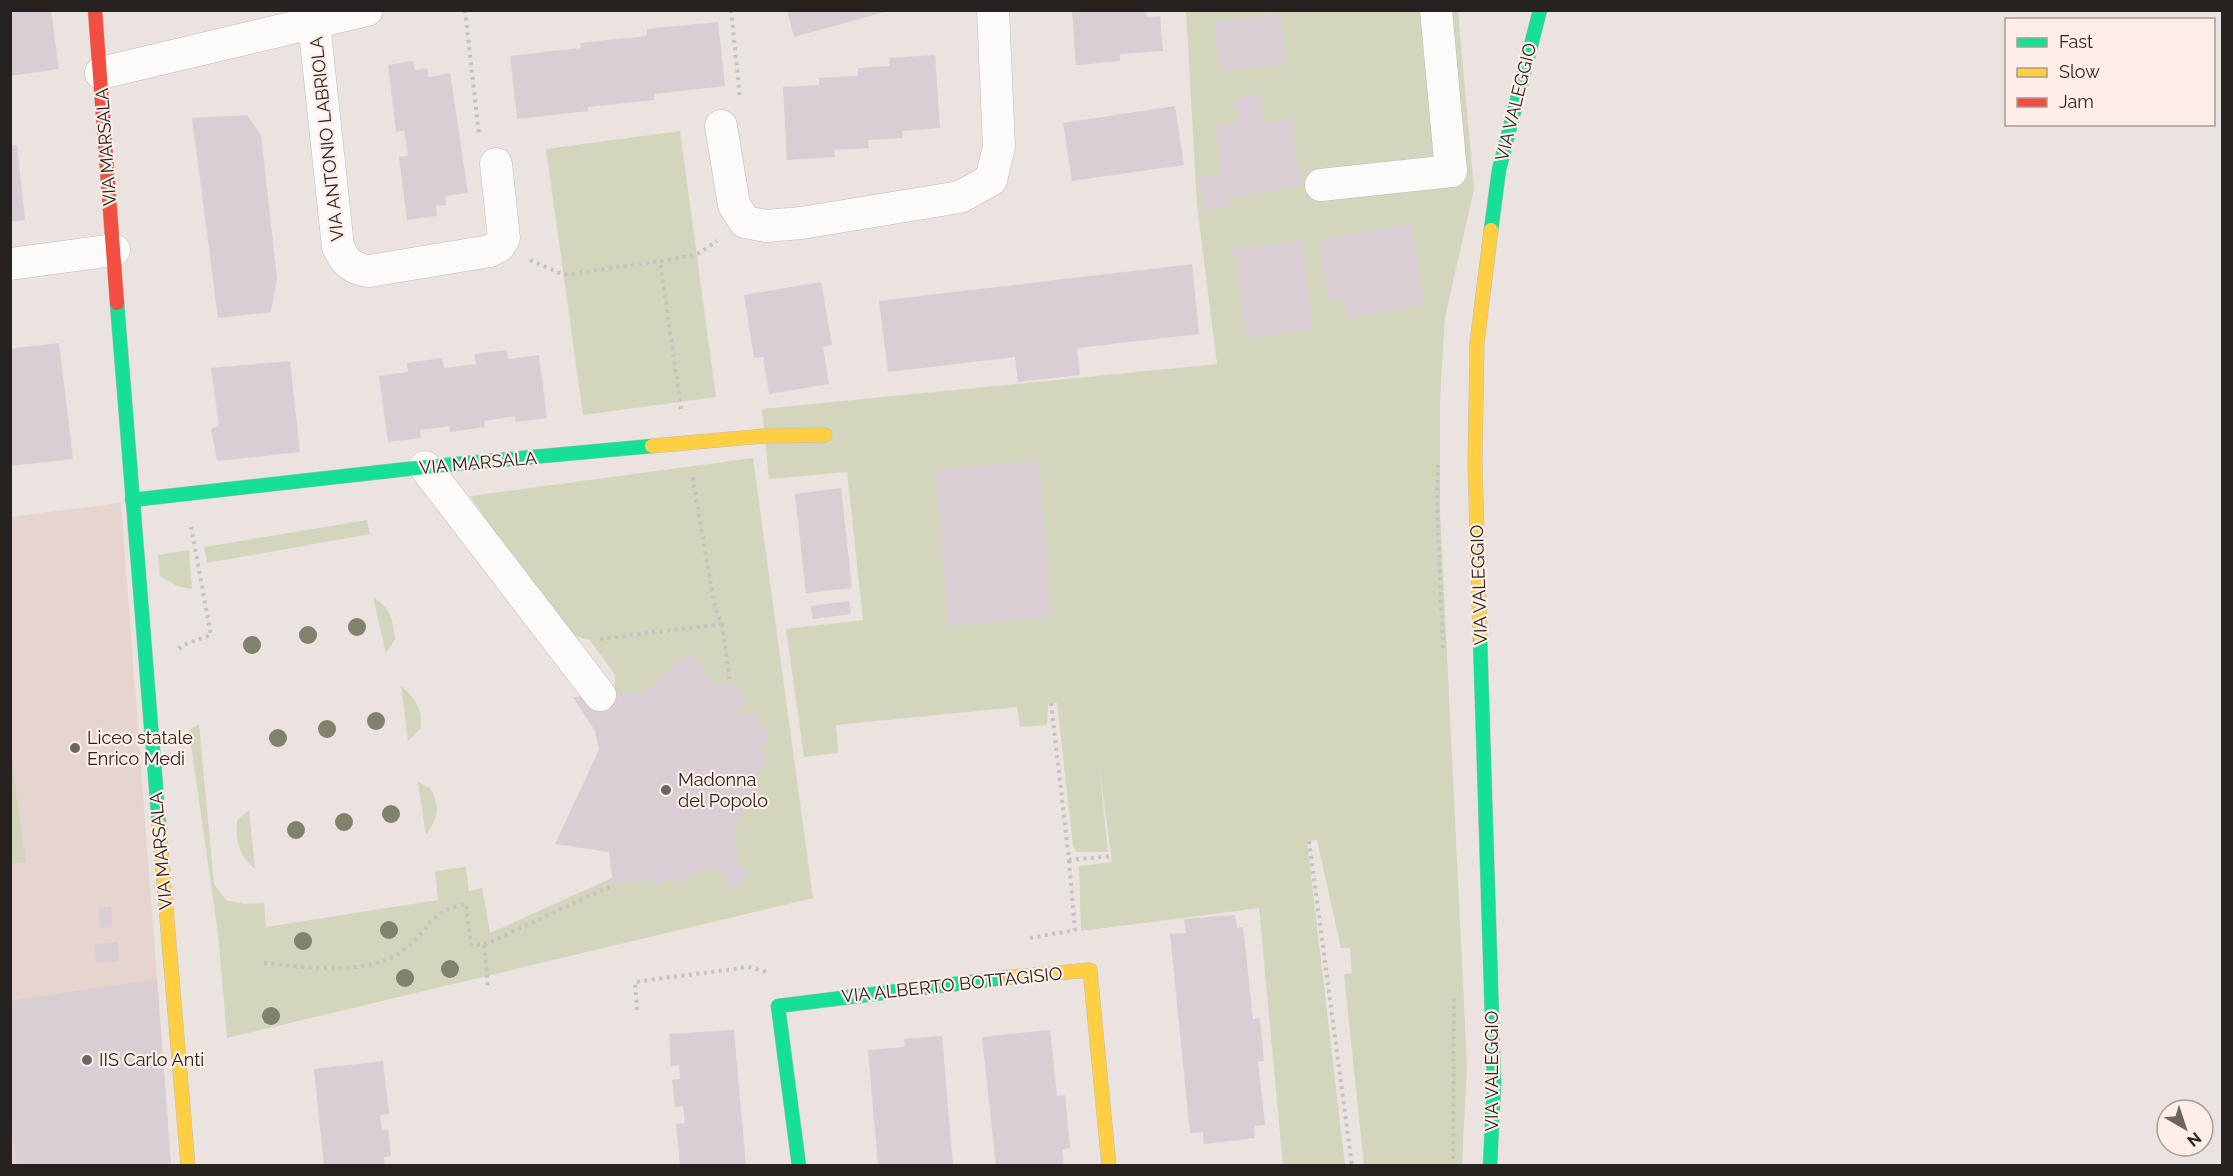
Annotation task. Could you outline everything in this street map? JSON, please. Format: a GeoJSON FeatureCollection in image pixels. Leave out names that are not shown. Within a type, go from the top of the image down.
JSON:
{"type":"FeatureCollection","features":[{"type":"Feature","properties":{"kind":"street","name":"VIA MARSALA"},"geometry":{"type":"LineString","coordinates":[[95,10],[132,500],[188,1166]]}},
{"type":"Feature","properties":{"kind":"street"},"geometry":{"type":"LineString","coordinates":[[722,126],[734,205],[745,222],[766,226],[801,223],[960,197],[991,180],[999,147],[993,10]]}},
{"type":"Feature","properties":{"kind":"street"},"geometry":{"type":"LineString","coordinates":[[1321,185],[1451,171],[1436,10]]}},
{"type":"Feature","properties":{"kind":"street","name":"VIA VALEGGIO"},"geometry":{"type":"LineString","coordinates":[[1490,1166],[1494,1083],[1475,464],[1477,343],[1499,170],[1540,10]]}},
{"type":"Feature","properties":{"kind":"street","name":"VIA ANTONIO LABRIOLA"},"geometry":{"type":"LineString","coordinates":[[101,73],[359,11]]}},
{"type":"Feature","properties":{"kind":"street","name":"VIA ANTONIO LABRIOLA"},"geometry":{"type":"LineString","coordinates":[[314,23],[338,247],[344,260],[356,269],[369,271],[490,251],[499,246]]}},
{"type":"Feature","properties":{"kind":"street"},"geometry":{"type":"LineString","coordinates":[[496,164],[504,238],[499,246]]}},
{"type":"Feature","properties":{"kind":"street"},"geometry":{"type":"LineString","coordinates":[[10,264],[114,250]]}},
{"type":"Feature","properties":{"kind":"street","name":"VIA MARSALA"},"geometry":{"type":"LineString","coordinates":[[132,500],[425,467],[764,436],[825,435]]}},
{"type":"Feature","properties":{"kind":"street"},"geometry":{"type":"LineString","coordinates":[[425,467],[600,695]]}},
{"type":"Feature","properties":{"kind":"street","name":"VIA ALBERTO BOTTAGISIO"},"geometry":{"type":"LineString","coordinates":[[799,1166],[778,1006],[976,980],[1090,970],[1109,1166]]}},
{"type":"Feature","properties":{"kind":"path"},"geometry":{"type":"LineString","coordinates":[[465,10],[480,146],[496,164]]}},
{"type":"Feature","properties":{"kind":"path"},"geometry":{"type":"LineString","coordinates":[[722,126],[741,108],[731,10]]}},
{"type":"Feature","properties":{"kind":"path"},"geometry":{"type":"LineString","coordinates":[[499,246],[564,275],[696,255],[745,222]]}},
{"type":"Feature","properties":{"kind":"path"},"geometry":{"type":"LineString","coordinates":[[660,261],[686,444],[715,608],[722,624],[730,683]]}},
{"type":"Feature","properties":{"kind":"path"},"geometry":{"type":"LineString","coordinates":[[561,644],[722,624]]}},
{"type":"Feature","properties":{"kind":"path"},"geometry":{"type":"LineString","coordinates":[[1019,940],[1075,930],[1051,703]]}},
{"type":"Feature","properties":{"kind":"path"},"geometry":{"type":"LineString","coordinates":[[1309,841],[1352,1166]]}},
{"type":"Feature","properties":{"kind":"path"},"geometry":{"type":"LineString","coordinates":[[1069,860],[1111,856]]}},
{"type":"Feature","properties":{"kind":"path"},"geometry":{"type":"LineString","coordinates":[[264,963],[325,968],[380,963],[404,950],[445,908],[466,904],[471,945],[484,945],[613,885]]}},
{"type":"Feature","properties":{"kind":"path"},"geometry":{"type":"LineString","coordinates":[[484,945],[488,988]]}},
{"type":"Feature","properties":{"kind":"shaded area","name":"Liceo statale Enrico Medi"},"geometry":{"type":"Polygon","coordinates":[[[121,503],[171,1165],[11,1165],[10,517],[121,503]]]}},
{"type":"Feature","properties":{"kind":"green space"},"geometry":{"type":"Polygon","coordinates":[[[1186,11],[1458,11],[1474,189],[1445,317],[1440,399],[1440,512],[1467,1066],[1462,1165],[1364,1165],[1344,974],[1352,973],[1350,948],[1341,948],[1317,840],[1307,841],[1345,1165],[1283,1165],[1259,908],[1081,931],[1079,866],[1112,862],[1099,766],[1108,852],[1077,852],[1073,846],[1057,703],[1048,704],[1047,725],[1020,727],[1017,707],[836,725],[838,753],[804,757],[786,629],[863,620],[847,472],[769,479],[762,409],[1217,364],[1197,205],[1186,11]]]}},
{"type":"Feature","properties":{"kind":"green space"},"geometry":{"type":"Polygon","coordinates":[[[680,131],[716,397],[583,415],[546,149],[680,131]]]}},
{"type":"Feature","properties":{"kind":"green space"},"geometry":{"type":"Polygon","coordinates":[[[753,458],[813,898],[227,1038],[218,933],[189,730],[199,724],[214,884],[226,900],[244,904],[264,903],[266,927],[438,900],[435,871],[466,867],[469,891],[482,888],[490,933],[612,878],[615,675],[590,640],[565,633],[470,496],[753,458]]]}},
{"type":"Feature","properties":{"kind":"green space"},"geometry":{"type":"Polygon","coordinates":[[[367,520],[370,534],[207,563],[204,547],[367,520]]]}},
{"type":"Feature","properties":{"kind":"green space"},"geometry":{"type":"Polygon","coordinates":[[[189,550],[192,589],[177,586],[160,576],[158,555],[189,550]]]}},
{"type":"Feature","properties":{"kind":"green space"},"geometry":{"type":"Polygon","coordinates":[[[373,597],[387,610],[393,626],[395,639],[386,653],[373,597]]]}},
{"type":"Feature","properties":{"kind":"green space"},"geometry":{"type":"Polygon","coordinates":[[[401,686],[411,695],[420,715],[421,728],[408,741],[401,686]]]}},
{"type":"Feature","properties":{"kind":"green space"},"geometry":{"type":"Polygon","coordinates":[[[10,747],[26,862],[11,864],[10,864],[10,747]]]}},
{"type":"Feature","properties":{"kind":"green space"},"geometry":{"type":"Polygon","coordinates":[[[418,782],[431,789],[437,807],[433,824],[426,835],[418,782]]]}},
{"type":"Feature","properties":{"kind":"green space"},"geometry":{"type":"Polygon","coordinates":[[[249,810],[255,869],[242,853],[237,835],[237,820],[249,810]]]}},
{"type":"Feature","properties":{"kind":"building"},"geometry":{"type":"Polygon","coordinates":[[[10,10],[51,10],[59,69],[10,76],[10,10]]]}},
{"type":"Feature","properties":{"kind":"building"},"geometry":{"type":"Polygon","coordinates":[[[787,10],[888,10],[888,11],[794,37],[787,10]]]}},
{"type":"Feature","properties":{"kind":"building"},"geometry":{"type":"Polygon","coordinates":[[[1072,10],[1146,10],[1147,17],[1160,16],[1163,51],[1120,54],[1120,61],[1076,65],[1072,10]]]}},
{"type":"Feature","properties":{"kind":"building"},"geometry":{"type":"Polygon","coordinates":[[[1281,14],[1287,64],[1220,71],[1214,22],[1281,14]]]}},
{"type":"Feature","properties":{"kind":"building"},"geometry":{"type":"Polygon","coordinates":[[[718,22],[725,86],[654,94],[654,100],[588,107],[588,111],[517,119],[510,56],[581,48],[580,43],[647,36],[647,29],[718,22]]]}},
{"type":"Feature","properties":{"kind":"building"},"geometry":{"type":"Polygon","coordinates":[[[935,55],[940,128],[902,131],[903,138],[868,140],[869,148],[834,150],[835,157],[787,160],[783,87],[819,85],[819,78],[858,76],[858,68],[890,66],[889,58],[935,55]]]}},
{"type":"Feature","properties":{"kind":"building"},"geometry":{"type":"Polygon","coordinates":[[[413,61],[415,70],[427,68],[429,77],[450,73],[468,193],[445,196],[446,205],[436,206],[437,216],[407,220],[399,157],[408,156],[404,130],[396,132],[388,65],[413,61]]]}},
{"type":"Feature","properties":{"kind":"building"},"geometry":{"type":"Polygon","coordinates":[[[1260,95],[1264,123],[1291,119],[1301,186],[1229,197],[1230,207],[1204,210],[1199,177],[1222,174],[1215,125],[1238,122],[1235,99],[1260,95]]]}},
{"type":"Feature","properties":{"kind":"building"},"geometry":{"type":"Polygon","coordinates":[[[1175,106],[1184,165],[1072,181],[1063,123],[1175,106]]]}},
{"type":"Feature","properties":{"kind":"building"},"geometry":{"type":"Polygon","coordinates":[[[247,115],[261,135],[277,278],[271,312],[218,318],[192,118],[247,115]]]}},
{"type":"Feature","properties":{"kind":"building"},"geometry":{"type":"Polygon","coordinates":[[[17,145],[25,220],[10,222],[10,146],[17,145]]]}},
{"type":"Feature","properties":{"kind":"building"},"geometry":{"type":"Polygon","coordinates":[[[1411,224],[1424,305],[1348,318],[1345,298],[1329,300],[1319,240],[1411,224]]]}},
{"type":"Feature","properties":{"kind":"building"},"geometry":{"type":"Polygon","coordinates":[[[1303,241],[1312,330],[1246,338],[1237,256],[1232,257],[1232,249],[1303,241]]]}},
{"type":"Feature","properties":{"kind":"building"},"geometry":{"type":"Polygon","coordinates":[[[1192,264],[1199,334],[1077,348],[1080,375],[1018,382],[1015,357],[888,372],[879,301],[1192,264]]]}},
{"type":"Feature","properties":{"kind":"building"},"geometry":{"type":"Polygon","coordinates":[[[821,282],[832,345],[823,347],[829,384],[769,394],[763,357],[754,358],[744,295],[821,282]]]}},
{"type":"Feature","properties":{"kind":"building"},"geometry":{"type":"Polygon","coordinates":[[[59,343],[73,459],[10,466],[10,349],[59,343]]]}},
{"type":"Feature","properties":{"kind":"building"},"geometry":{"type":"Polygon","coordinates":[[[507,350],[508,359],[539,355],[547,418],[516,422],[515,416],[484,421],[485,427],[450,432],[450,426],[420,430],[421,438],[388,442],[379,376],[408,372],[407,363],[442,358],[444,368],[476,364],[474,354],[507,350]]]}},
{"type":"Feature","properties":{"kind":"building"},"geometry":{"type":"Polygon","coordinates":[[[290,361],[300,452],[217,461],[211,429],[219,426],[211,368],[290,361]]]}},
{"type":"Feature","properties":{"kind":"building"},"geometry":{"type":"Polygon","coordinates":[[[1039,461],[1051,617],[948,626],[936,469],[1039,461]]]}},
{"type":"Feature","properties":{"kind":"building"},"geometry":{"type":"Polygon","coordinates":[[[841,488],[852,588],[806,593],[795,494],[841,488]]]}},
{"type":"Feature","properties":{"kind":"building"},"geometry":{"type":"Polygon","coordinates":[[[849,601],[851,614],[813,619],[811,606],[849,601]]]}},
{"type":"Feature","properties":{"kind":"building","name":"Madonna del Popolo"},"geometry":{"type":"Polygon","coordinates":[[[690,652],[717,686],[730,683],[742,690],[745,701],[737,712],[758,715],[756,725],[770,725],[761,753],[769,754],[734,829],[740,865],[749,874],[731,890],[717,869],[697,872],[676,888],[677,875],[653,888],[655,879],[613,885],[609,852],[555,844],[599,750],[595,731],[573,697],[644,692],[690,652]]]}},
{"type":"Feature","properties":{"kind":"building"},"geometry":{"type":"Polygon","coordinates":[[[111,907],[112,927],[101,928],[99,908],[111,907]]]}},
{"type":"Feature","properties":{"kind":"building"},"geometry":{"type":"Polygon","coordinates":[[[1235,915],[1237,928],[1243,927],[1253,1019],[1260,1018],[1264,1061],[1258,1062],[1265,1125],[1254,1126],[1255,1138],[1204,1144],[1203,1132],[1190,1133],[1170,934],[1186,933],[1184,919],[1235,915]]]}},
{"type":"Feature","properties":{"kind":"building"},"geometry":{"type":"Polygon","coordinates":[[[118,942],[119,962],[96,963],[95,944],[118,942]]]}},
{"type":"Feature","properties":{"kind":"building","name":"IIS Carlo Anti"},"geometry":{"type":"Polygon","coordinates":[[[157,979],[171,1166],[17,1166],[10,1110],[10,1001],[157,979]]]}},
{"type":"Feature","properties":{"kind":"building"},"geometry":{"type":"Polygon","coordinates":[[[734,1030],[746,1166],[680,1166],[676,1124],[685,1123],[683,1106],[675,1107],[672,1080],[680,1079],[679,1065],[671,1066],[669,1034],[734,1030]]]}},
{"type":"Feature","properties":{"kind":"building"},"geometry":{"type":"Polygon","coordinates":[[[1050,1030],[1057,1096],[1065,1095],[1070,1148],[1062,1149],[1064,1166],[996,1166],[982,1037],[1050,1030]]]}},
{"type":"Feature","properties":{"kind":"building"},"geometry":{"type":"Polygon","coordinates":[[[942,1036],[953,1166],[878,1166],[868,1050],[905,1047],[904,1039],[942,1036]]]}},
{"type":"Feature","properties":{"kind":"building"},"geometry":{"type":"Polygon","coordinates":[[[383,1061],[389,1114],[380,1115],[382,1130],[388,1129],[391,1156],[384,1157],[385,1166],[324,1166],[314,1069],[383,1061]]]}},
{"type":"Feature","properties":{"kind":"traffic: fast"},"geometry":{"type":"LineString","coordinates":[[1491,230],[1499,170],[1540,10]]}},
{"type":"Feature","properties":{"kind":"traffic: fast"},"geometry":{"type":"LineString","coordinates":[[117,303],[159,825]]}},
{"type":"Feature","properties":{"kind":"traffic: fast"},"geometry":{"type":"LineString","coordinates":[[132,500],[425,467],[652,446]]}},
{"type":"Feature","properties":{"kind":"traffic: fast"},"geometry":{"type":"LineString","coordinates":[[1480,637],[1494,1083],[1490,1166]]}},
{"type":"Feature","properties":{"kind":"traffic: fast"},"geometry":{"type":"LineString","coordinates":[[799,1166],[778,1006],[1011,977]]}},
{"type":"Feature","properties":{"kind":"traffic: slow"},"geometry":{"type":"LineString","coordinates":[[1480,637],[1475,464],[1477,343],[1491,230]]}},
{"type":"Feature","properties":{"kind":"traffic: slow"},"geometry":{"type":"LineString","coordinates":[[652,446],[764,436],[825,435]]}},
{"type":"Feature","properties":{"kind":"traffic: slow"},"geometry":{"type":"LineString","coordinates":[[159,825],[188,1166]]}},
{"type":"Feature","properties":{"kind":"traffic: slow"},"geometry":{"type":"LineString","coordinates":[[1011,977],[1090,970],[1109,1166]]}},
{"type":"Feature","properties":{"kind":"traffic: jam"},"geometry":{"type":"LineString","coordinates":[[95,10],[117,303]]}},
{"type":"Feature","properties":{"kind":"place","name":"Liceo statale Enrico Medi"},"geometry":{"type":"Point","coordinates":[75,748]}},
{"type":"Feature","properties":{"kind":"place","name":"Madonna del Popolo"},"geometry":{"type":"Point","coordinates":[666,790]}},
{"type":"Feature","properties":{"kind":"place","name":"IIS Carlo Anti"},"geometry":{"type":"Point","coordinates":[87,1060]}}]}
